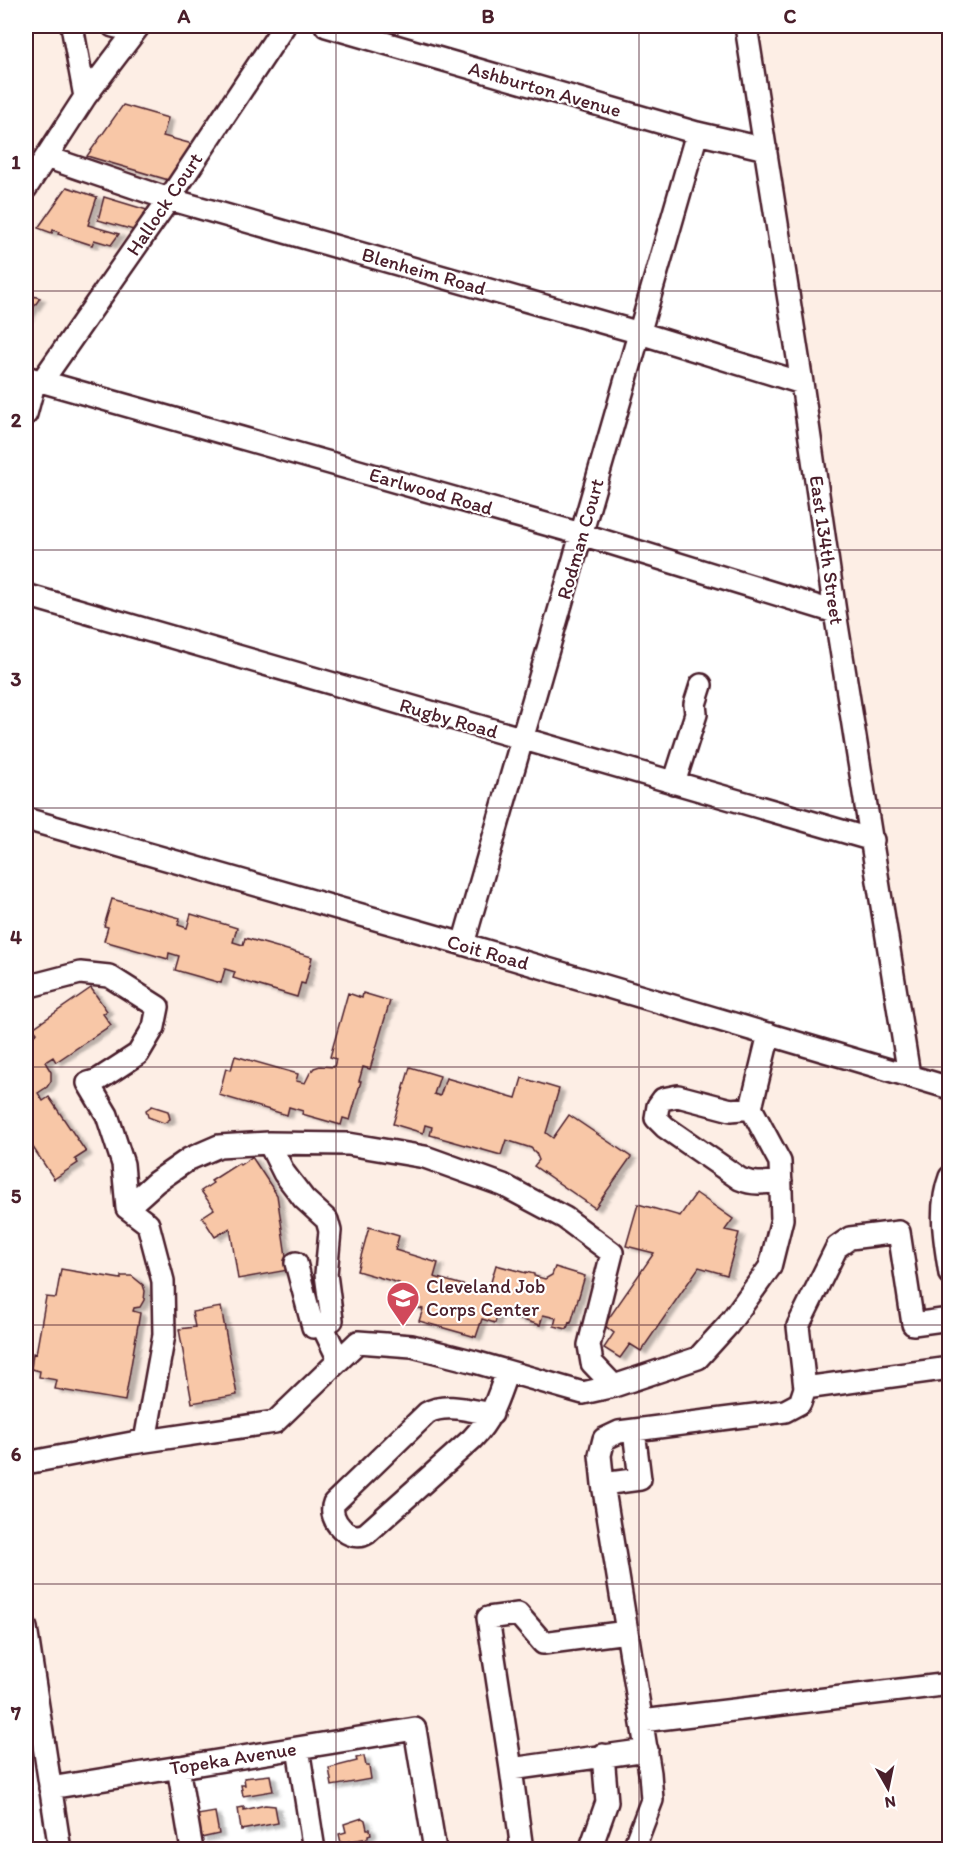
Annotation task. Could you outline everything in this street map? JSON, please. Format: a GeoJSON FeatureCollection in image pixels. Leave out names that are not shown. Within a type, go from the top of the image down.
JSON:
{"type":"FeatureCollection","features":[{"type":"Feature","properties":{"kind":"street"},"geometry":{"type":"LineString","coordinates":[[72,26],[85,97]]}},
{"type":"Feature","properties":{"kind":"street"},"geometry":{"type":"LineString","coordinates":[[112,26],[131,26]]}},
{"type":"Feature","properties":{"kind":"street"},"geometry":{"type":"LineString","coordinates":[[26,188],[85,97],[139,26]]}},
{"type":"Feature","properties":{"kind":"street","name":"Hallock Court"},"geometry":{"type":"LineString","coordinates":[[26,414],[34,379],[169,199],[284,26]]}},
{"type":"Feature","properties":{"kind":"street","name":"Ashburton Avenue"},"geometry":{"type":"LineString","coordinates":[[326,26],[697,133],[766,149]]}},
{"type":"Feature","properties":{"kind":"street","name":"East 134th Street"},"geometry":{"type":"LineString","coordinates":[[746,26],[835,612],[909,1075]]}},
{"type":"Feature","properties":{"kind":"street","name":"Rodman Court"},"geometry":{"type":"LineString","coordinates":[[463,944],[697,133]]}},
{"type":"Feature","properties":{"kind":"street","name":"Blenheim Road"},"geometry":{"type":"LineString","coordinates":[[46,157],[169,199],[640,333],[802,383]]}},
{"type":"Feature","properties":{"kind":"street","name":"Earlwood Road"},"geometry":{"type":"LineString","coordinates":[[34,379],[581,534],[835,612]]}},
{"type":"Feature","properties":{"kind":"street","name":"Rugby Road"},"geometry":{"type":"LineString","coordinates":[[26,595],[873,840]]}},
{"type":"Feature","properties":{"kind":"street"},"geometry":{"type":"LineString","coordinates":[[674,783],[696,714],[694,704],[701,685]]}},
{"type":"Feature","properties":{"kind":"street","name":"Coit Road"},"geometry":{"type":"LineString","coordinates":[[26,819],[463,944],[950,1088]]}},
{"type":"Feature","properties":{"kind":"street"},"geometry":{"type":"LineString","coordinates":[[26,987],[80,973],[109,976],[158,1007],[154,1027],[138,1054],[98,1080],[88,1083],[107,1115],[123,1164],[127,1208],[148,1224],[163,1281],[164,1335],[145,1441]]}},
{"type":"Feature","properties":{"kind":"street"},"geometry":{"type":"LineString","coordinates":[[26,1463],[145,1441],[275,1422],[358,1342],[411,1346],[583,1393],[614,1386],[698,1358],[728,1325],[770,1267],[782,1219],[780,1162],[751,1108],[769,1034]]}},
{"type":"Feature","properties":{"kind":"street"},"geometry":{"type":"LineString","coordinates":[[751,1108],[731,1110],[678,1096],[663,1099],[658,1106],[656,1118],[665,1127],[740,1179],[751,1184],[781,1181]]}},
{"type":"Feature","properties":{"kind":"street"},"geometry":{"type":"LineString","coordinates":[[127,1208],[156,1182],[189,1159],[219,1146],[269,1143],[348,1144],[425,1157],[503,1185],[565,1218],[612,1253],[589,1345],[592,1363],[614,1386]]}},
{"type":"Feature","properties":{"kind":"street"},"geometry":{"type":"LineString","coordinates":[[269,1143],[284,1173],[304,1198],[327,1220],[330,1231],[326,1274],[332,1320],[313,1327],[296,1263]]}},
{"type":"Feature","properties":{"kind":"street"},"geometry":{"type":"LineString","coordinates":[[950,1177],[945,1189],[942,1211],[950,1274]]}},
{"type":"Feature","properties":{"kind":"street"},"geometry":{"type":"LineString","coordinates":[[633,1850],[652,1800],[647,1750],[603,1484],[600,1455],[604,1439],[619,1432],[785,1411],[800,1403],[805,1388],[798,1326],[837,1247],[850,1238],[899,1232],[913,1324],[950,1319]]}},
{"type":"Feature","properties":{"kind":"street"},"geometry":{"type":"LineString","coordinates":[[322,1325],[339,1360]]}},
{"type":"Feature","properties":{"kind":"street"},"geometry":{"type":"LineString","coordinates":[[805,1388],[950,1368]]}},
{"type":"Feature","properties":{"kind":"street"},"geometry":{"type":"LineString","coordinates":[[492,1414],[446,1408],[434,1409],[427,1413],[334,1503],[331,1510],[333,1516],[347,1534],[362,1537],[472,1439],[492,1414],[507,1372]]}},
{"type":"Feature","properties":{"kind":"street"},"geometry":{"type":"LineString","coordinates":[[603,1484],[640,1479],[634,1431]]}},
{"type":"Feature","properties":{"kind":"street"},"geometry":{"type":"LineString","coordinates":[[522,1850],[488,1618],[518,1614],[543,1643],[627,1632]]}},
{"type":"Feature","properties":{"kind":"street"},"geometry":{"type":"LineString","coordinates":[[26,1628],[27,1654],[60,1850]]}},
{"type":"Feature","properties":{"kind":"street"},"geometry":{"type":"LineString","coordinates":[[642,1721],[950,1684]]}},
{"type":"Feature","properties":{"kind":"street","name":"Topeka Avenue"},"geometry":{"type":"LineString","coordinates":[[50,1788],[416,1729],[435,1850]]}},
{"type":"Feature","properties":{"kind":"street"},"geometry":{"type":"LineString","coordinates":[[298,1748],[314,1850]]}},
{"type":"Feature","properties":{"kind":"street"},"geometry":{"type":"LineString","coordinates":[[511,1769],[647,1750]]}},
{"type":"Feature","properties":{"kind":"street"},"geometry":{"type":"LineString","coordinates":[[590,1850],[608,1802],[603,1755]]}},
{"type":"Feature","properties":{"kind":"street"},"geometry":{"type":"LineString","coordinates":[[178,1767],[192,1850]]}},
{"type":"Feature","properties":{"kind":"shaded area"},"geometry":{"type":"Polygon","coordinates":[[[284,26],[26,414],[26,27],[284,26]]]}},
{"type":"Feature","properties":{"kind":"shaded area"},"geometry":{"type":"Polygon","coordinates":[[[746,26],[949,26],[949,1849],[435,1849],[416,1730],[178,1767],[192,1849],[60,1849],[26,1628],[26,819],[908,1075],[746,26]]]}},
{"type":"Feature","properties":{"kind":"building"},"geometry":{"type":"Polygon","coordinates":[[[123,105],[168,118],[163,136],[196,145],[172,181],[87,156],[123,105]]]}},
{"type":"Feature","properties":{"kind":"building"},"geometry":{"type":"Polygon","coordinates":[[[67,187],[97,197],[88,225],[119,234],[111,245],[94,240],[92,245],[58,234],[59,232],[53,230],[52,233],[38,228],[67,187]]]}},
{"type":"Feature","properties":{"kind":"building"},"geometry":{"type":"Polygon","coordinates":[[[104,197],[147,210],[144,221],[137,231],[98,220],[104,197]]]}},
{"type":"Feature","properties":{"kind":"building"},"geometry":{"type":"Polygon","coordinates":[[[26,294],[40,298],[26,318],[26,294]]]}},
{"type":"Feature","properties":{"kind":"building"},"geometry":{"type":"Polygon","coordinates":[[[112,899],[180,918],[178,925],[187,928],[191,914],[237,928],[233,942],[243,945],[245,938],[312,957],[305,984],[301,983],[297,997],[233,978],[235,972],[225,969],[221,983],[175,970],[179,956],[169,953],[168,959],[104,941],[108,927],[104,926],[112,899]]]}},
{"type":"Feature","properties":{"kind":"building"},"geometry":{"type":"Polygon","coordinates":[[[91,988],[107,1011],[103,1014],[111,1025],[56,1062],[53,1057],[45,1062],[51,1072],[51,1081],[38,1093],[43,1101],[49,1097],[86,1152],[75,1159],[78,1163],[54,1179],[26,1137],[26,1041],[37,1033],[33,1028],[91,988]]]}},
{"type":"Feature","properties":{"kind":"building"},"geometry":{"type":"Polygon","coordinates":[[[348,993],[362,998],[363,993],[390,1001],[370,1069],[363,1067],[350,1120],[343,1118],[341,1125],[302,1114],[303,1111],[289,1107],[287,1115],[219,1095],[226,1068],[231,1070],[235,1056],[298,1074],[296,1081],[305,1083],[314,1068],[334,1067],[336,1059],[330,1057],[348,993]]]}},
{"type":"Feature","properties":{"kind":"building"},"geometry":{"type":"Polygon","coordinates":[[[410,1067],[440,1076],[434,1094],[440,1096],[446,1078],[516,1098],[522,1078],[559,1089],[546,1133],[553,1138],[569,1115],[631,1157],[595,1208],[534,1166],[539,1160],[531,1148],[506,1140],[501,1155],[430,1135],[432,1127],[425,1125],[423,1133],[393,1124],[410,1067]]]}},
{"type":"Feature","properties":{"kind":"building"},"geometry":{"type":"Polygon","coordinates":[[[152,1106],[168,1111],[170,1119],[164,1123],[148,1117],[146,1110],[152,1106]]]}},
{"type":"Feature","properties":{"kind":"building"},"geometry":{"type":"Polygon","coordinates":[[[252,1157],[277,1195],[288,1270],[238,1279],[230,1228],[215,1237],[202,1217],[214,1209],[201,1191],[213,1183],[211,1181],[252,1157]]]}},
{"type":"Feature","properties":{"kind":"building"},"geometry":{"type":"Polygon","coordinates":[[[696,1193],[733,1219],[725,1230],[739,1233],[727,1275],[699,1267],[641,1351],[630,1344],[620,1358],[604,1348],[614,1333],[604,1325],[654,1253],[626,1246],[638,1204],[680,1216],[696,1193]]]}},
{"type":"Feature","properties":{"kind":"building"},"geometry":{"type":"Polygon","coordinates":[[[369,1227],[399,1236],[395,1250],[438,1263],[434,1277],[488,1292],[496,1265],[545,1279],[552,1275],[555,1267],[585,1276],[571,1323],[569,1322],[567,1329],[554,1326],[556,1318],[543,1315],[540,1325],[498,1313],[495,1323],[482,1319],[476,1337],[419,1321],[423,1309],[393,1301],[399,1283],[357,1271],[369,1227]]]}},
{"type":"Feature","properties":{"kind":"building"},"geometry":{"type":"Polygon","coordinates":[[[61,1269],[121,1279],[121,1276],[132,1276],[143,1285],[144,1300],[140,1307],[134,1308],[133,1311],[140,1313],[125,1401],[55,1389],[57,1380],[39,1377],[40,1371],[31,1369],[33,1353],[36,1354],[46,1297],[56,1298],[61,1269]]]}},
{"type":"Feature","properties":{"kind":"building"},"geometry":{"type":"Polygon","coordinates":[[[221,1307],[237,1395],[192,1403],[179,1329],[195,1327],[192,1312],[221,1307]]]}},
{"type":"Feature","properties":{"kind":"building"},"geometry":{"type":"Polygon","coordinates":[[[364,1756],[366,1766],[369,1766],[371,1779],[332,1786],[329,1768],[357,1761],[356,1758],[364,1756]]]}},
{"type":"Feature","properties":{"kind":"building"},"geometry":{"type":"Polygon","coordinates":[[[270,1775],[273,1791],[243,1796],[241,1785],[245,1785],[244,1778],[270,1775]]]}},
{"type":"Feature","properties":{"kind":"building"},"geometry":{"type":"Polygon","coordinates":[[[265,1805],[275,1806],[278,1823],[241,1830],[238,1808],[244,1807],[244,1810],[265,1805]]]}},
{"type":"Feature","properties":{"kind":"building"},"geometry":{"type":"Polygon","coordinates":[[[215,1812],[219,1834],[201,1838],[197,1815],[215,1812]]]}},
{"type":"Feature","properties":{"kind":"building"},"geometry":{"type":"Polygon","coordinates":[[[362,1818],[365,1820],[367,1829],[370,1829],[371,1834],[368,1838],[341,1843],[339,1834],[346,1832],[344,1824],[362,1818]]]}},
{"type":"Feature","properties":{"kind":"place","name":"Cleveland Job Corps Center"},"geometry":{"type":"Point","coordinates":[403,1327]}}]}
